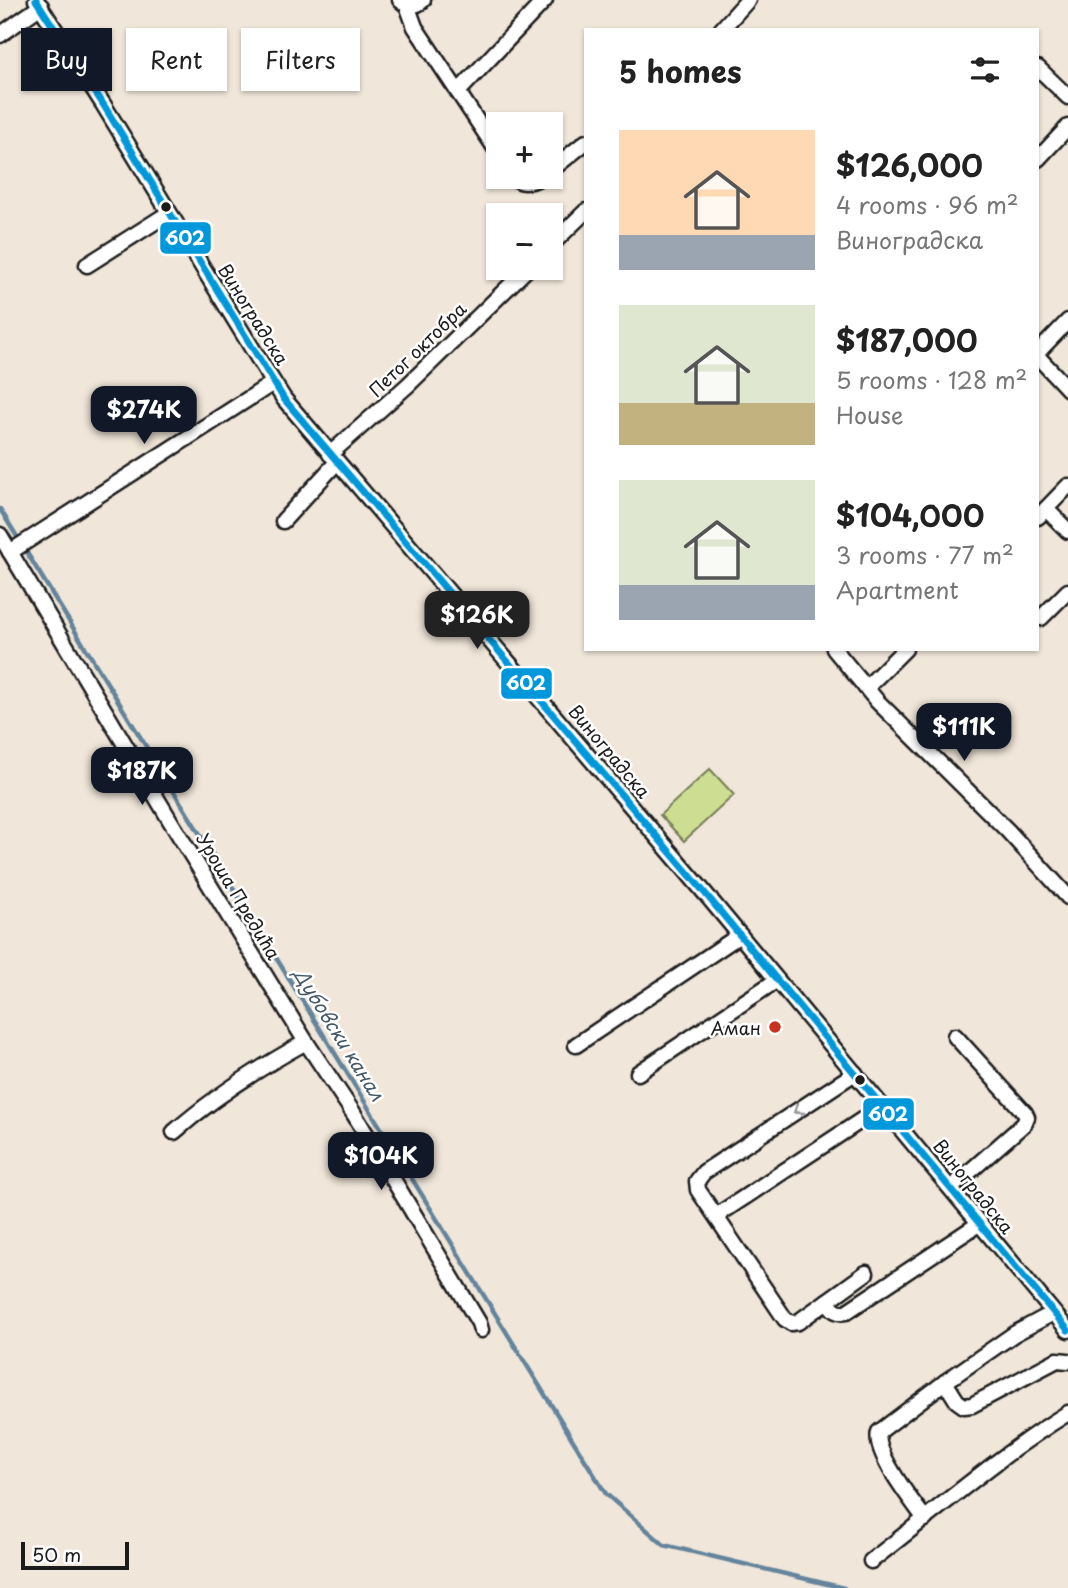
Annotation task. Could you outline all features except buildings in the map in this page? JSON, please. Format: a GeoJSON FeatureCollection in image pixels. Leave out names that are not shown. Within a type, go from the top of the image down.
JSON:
{"type":"FeatureCollection","features":[{"type":"Feature","properties":{"kind":"street"},"geometry":{"type":"LineString","coordinates":[[404,3],[413,6],[423,0]]}},
{"type":"Feature","properties":{"kind":"street"},"geometry":{"type":"LineString","coordinates":[[458,92],[545,0]]}},
{"type":"Feature","properties":{"kind":"street"},"geometry":{"type":"LineString","coordinates":[[723,27],[748,0]]}},
{"type":"Feature","properties":{"kind":"street"},"geometry":{"type":"LineString","coordinates":[[0,26],[38,2]]}},
{"type":"Feature","properties":{"kind":"street"},"geometry":{"type":"LineString","coordinates":[[0,35],[38,2]]}},
{"type":"Feature","properties":{"kind":"street","name":"Виноградска"},"geometry":{"type":"LineString","coordinates":[[38,2],[169,213],[263,355],[273,383],[284,399],[740,935],[1068,1330]]}},
{"type":"Feature","properties":{"kind":"street"},"geometry":{"type":"LineString","coordinates":[[404,3],[415,27],[486,134]]}},
{"type":"Feature","properties":{"kind":"street"},"geometry":{"type":"LineString","coordinates":[[1039,69],[1068,97]]}},
{"type":"Feature","properties":{"kind":"street"},"geometry":{"type":"LineString","coordinates":[[1039,158],[1068,127]]}},
{"type":"Feature","properties":{"kind":"street"},"geometry":{"type":"LineString","coordinates":[[563,160],[584,144]]}},
{"type":"Feature","properties":{"kind":"street"},"geometry":{"type":"LineString","coordinates":[[87,265],[169,213]]}},
{"type":"Feature","properties":{"kind":"street"},"geometry":{"type":"LineString","coordinates":[[563,233],[584,213]]}},
{"type":"Feature","properties":{"kind":"street","name":"Петог октобра"},"geometry":{"type":"LineString","coordinates":[[283,521],[334,458],[516,280]]}},
{"type":"Feature","properties":{"kind":"street"},"geometry":{"type":"LineString","coordinates":[[1039,351],[1068,321]]}},
{"type":"Feature","properties":{"kind":"street"},"geometry":{"type":"LineString","coordinates":[[1039,358],[1068,389]]}},
{"type":"Feature","properties":{"kind":"street"},"geometry":{"type":"LineString","coordinates":[[13,550],[273,383]]}},
{"type":"Feature","properties":{"kind":"street"},"geometry":{"type":"LineString","coordinates":[[1068,486],[1042,513],[1068,531]]}},
{"type":"Feature","properties":{"kind":"street","name":"Уроша Предића"},"geometry":{"type":"LineString","coordinates":[[0,535],[13,550],[171,822],[306,1042],[354,1114],[481,1329]]}},
{"type":"Feature","properties":{"kind":"street"},"geometry":{"type":"LineString","coordinates":[[1042,619],[1068,591]]}},
{"type":"Feature","properties":{"kind":"street"},"geometry":{"type":"LineString","coordinates":[[836,651],[866,688],[1068,897]]}},
{"type":"Feature","properties":{"kind":"street"},"geometry":{"type":"LineString","coordinates":[[866,688],[903,651]]}},
{"type":"Feature","properties":{"kind":"street"},"geometry":{"type":"LineString","coordinates":[[576,1045],[740,935]]}},
{"type":"Feature","properties":{"kind":"street"},"geometry":{"type":"LineString","coordinates":[[638,1073],[777,979]]}},
{"type":"Feature","properties":{"kind":"street"},"geometry":{"type":"LineString","coordinates":[[951,1188],[1024,1124],[1027,1117],[955,1036]]}},
{"type":"Feature","properties":{"kind":"street"},"geometry":{"type":"LineString","coordinates":[[174,1132],[225,1091],[306,1042]]}},
{"type":"Feature","properties":{"kind":"street"},"geometry":{"type":"LineString","coordinates":[[855,1073],[704,1172],[697,1181],[698,1190],[785,1319],[791,1323],[798,1322],[866,1273]]}},
{"type":"Feature","properties":{"kind":"street"},"geometry":{"type":"LineString","coordinates":[[716,1216],[883,1106]]}},
{"type":"Feature","properties":{"kind":"street"},"geometry":{"type":"LineString","coordinates":[[827,1301],[834,1311],[846,1312],[979,1223]]}},
{"type":"Feature","properties":{"kind":"street"},"geometry":{"type":"LineString","coordinates":[[925,1519],[884,1458],[877,1438],[879,1432],[1014,1334],[1054,1313]]}},
{"type":"Feature","properties":{"kind":"street"},"geometry":{"type":"LineString","coordinates":[[945,1382],[957,1401],[964,1406],[972,1405],[1057,1360],[1068,1361]]}},
{"type":"Feature","properties":{"kind":"street"},"geometry":{"type":"LineString","coordinates":[[871,1560],[984,1470],[1068,1413]]}},
{"type":"Feature","properties":{"kind":"green space"},"geometry":{"type":"Polygon","coordinates":[[[710,769],[734,795],[684,841],[660,815],[710,769]]]}},
{"type":"Feature","properties":{"kind":"waterway","name":"Дубовски канал"},"geometry":{"type":"LineString","coordinates":[[0,509],[606,1494],[664,1545],[844,1588]]}},
{"type":"Feature","properties":{"kind":"transit line","name":"602"},"geometry":{"type":"LineString","coordinates":[[36,0],[284,399],[699,886],[1068,1330]]}},
{"type":"Feature","properties":{"kind":"place","name":"Аман"},"geometry":{"type":"Point","coordinates":[775,1027]}}]}
